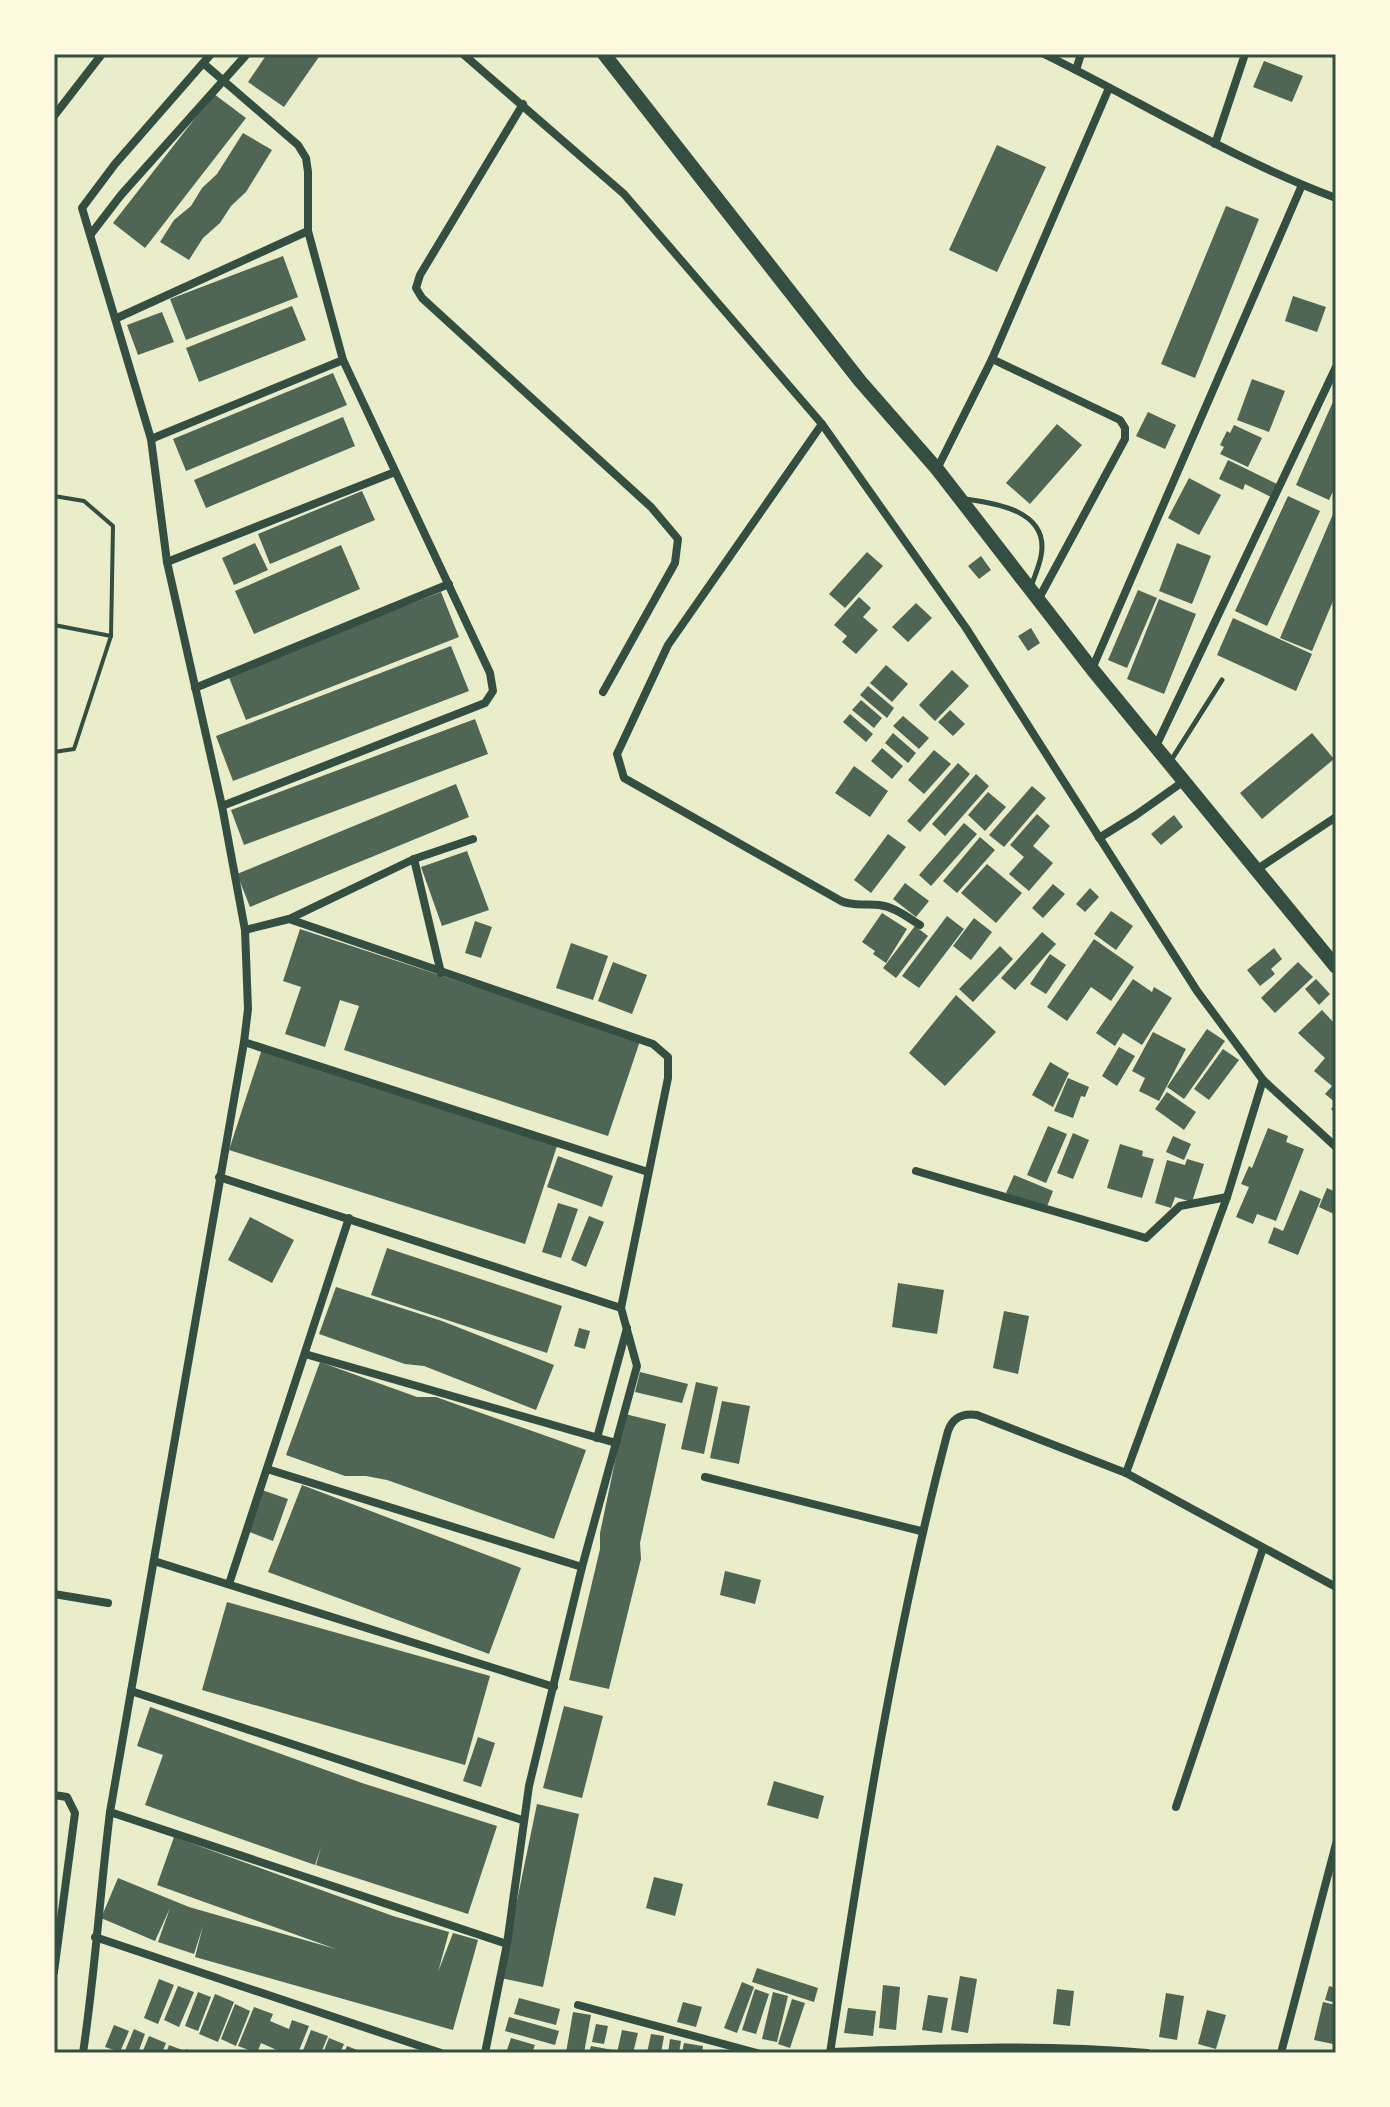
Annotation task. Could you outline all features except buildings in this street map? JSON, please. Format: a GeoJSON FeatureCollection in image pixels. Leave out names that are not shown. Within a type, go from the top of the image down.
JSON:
{"type":"FeatureCollection","features":[{"type":"Feature","properties":{"kind":"main road"},"geometry":{"type":"LineString","coordinates":[[604,54],[860,381],[937,469],[1092,669],[1336,967]]}},
{"type":"Feature","properties":{"kind":"street"},"geometry":{"type":"LineString","coordinates":[[54,116],[102,54]]}},
{"type":"Feature","properties":{"kind":"street"},"geometry":{"type":"LineString","coordinates":[[83,2053],[93,1987],[95,1937],[110,1812],[248,1009],[245,930],[222,806],[167,562],[151,439],[82,208],[115,164],[211,54]]}},
{"type":"Feature","properties":{"kind":"street"},"geometry":{"type":"LineString","coordinates":[[91,234],[121,195],[247,54]]}},
{"type":"Feature","properties":{"kind":"street"},"geometry":{"type":"LineString","coordinates":[[463,54],[624,194],[822,424],[966,628],[1197,991],[1263,1080],[1336,1147]]}},
{"type":"Feature","properties":{"kind":"street"},"geometry":{"type":"LineString","coordinates":[[1044,54],[1215,144],[1336,198]]}},
{"type":"Feature","properties":{"kind":"street"},"geometry":{"type":"LineString","coordinates":[[1076,70],[1081,54]]}},
{"type":"Feature","properties":{"kind":"street"},"geometry":{"type":"LineString","coordinates":[[1215,144],[1245,54]]}},
{"type":"Feature","properties":{"kind":"street"},"geometry":{"type":"LineString","coordinates":[[203,63],[298,145],[306,158],[308,231],[343,360],[490,673],[493,691],[485,703],[222,806]]}},
{"type":"Feature","properties":{"kind":"street"},"geometry":{"type":"LineString","coordinates":[[937,469],[992,359],[1109,88]]}},
{"type":"Feature","properties":{"kind":"street"},"geometry":{"type":"LineString","coordinates":[[523,104],[420,275],[416,288],[422,298],[651,507],[678,539],[675,563],[603,692]]}},
{"type":"Feature","properties":{"kind":"street"},"geometry":{"type":"LineString","coordinates":[[1092,669],[1302,185]]}},
{"type":"Feature","properties":{"kind":"street"},"geometry":{"type":"LineString","coordinates":[[117,318],[308,231]]}},
{"type":"Feature","properties":{"kind":"street"},"geometry":{"type":"LineString","coordinates":[[992,359],[1120,420],[1125,428],[1125,439],[1034,596]]}},
{"type":"Feature","properties":{"kind":"street"},"geometry":{"type":"LineString","coordinates":[[151,439],[343,360]]}},
{"type":"Feature","properties":{"kind":"street"},"geometry":{"type":"LineString","coordinates":[[1156,746],[1336,367]]}},
{"type":"Feature","properties":{"kind":"street"},"geometry":{"type":"LineString","coordinates":[[822,424],[668,645],[617,754],[624,778],[841,901],[849,905],[892,908],[920,925]]}},
{"type":"Feature","properties":{"kind":"street"},"geometry":{"type":"LineString","coordinates":[[167,562],[395,472]]}},
{"type":"Feature","properties":{"kind":"street"},"geometry":{"type":"LineString","coordinates":[[195,688],[449,584]]}},
{"type":"Feature","properties":{"kind":"street"},"geometry":{"type":"LineString","coordinates":[[1099,838],[1184,781]]}},
{"type":"Feature","properties":{"kind":"street"},"geometry":{"type":"LineString","coordinates":[[1256,870],[1336,817]]}},
{"type":"Feature","properties":{"kind":"street"},"geometry":{"type":"LineString","coordinates":[[245,930],[289,919],[414,859],[473,839]]}},
{"type":"Feature","properties":{"kind":"street"},"geometry":{"type":"LineString","coordinates":[[414,859],[441,973]]}},
{"type":"Feature","properties":{"kind":"street"},"geometry":{"type":"LineString","coordinates":[[289,919],[653,1044],[668,1057],[668,1078],[621,1308],[637,1366],[582,1567],[522,1820],[507,1944],[485,2053]]}},
{"type":"Feature","properties":{"kind":"street"},"geometry":{"type":"LineString","coordinates":[[244,1042],[648,1172]]}},
{"type":"Feature","properties":{"kind":"street"},"geometry":{"type":"LineString","coordinates":[[1126,1473],[1227,1197],[1263,1080]]}},
{"type":"Feature","properties":{"kind":"street"},"geometry":{"type":"LineString","coordinates":[[916,1171],[1146,1238],[1180,1206],[1227,1197]]}},
{"type":"Feature","properties":{"kind":"street"},"geometry":{"type":"LineString","coordinates":[[219,1177],[621,1308]]}},
{"type":"Feature","properties":{"kind":"street"},"geometry":{"type":"LineString","coordinates":[[229,1584],[349,1218]]}},
{"type":"Feature","properties":{"kind":"street"},"geometry":{"type":"LineString","coordinates":[[597,1438],[627,1328]]}},
{"type":"Feature","properties":{"kind":"street"},"geometry":{"type":"LineString","coordinates":[[305,1354],[616,1443]]}},
{"type":"Feature","properties":{"kind":"street"},"geometry":{"type":"LineString","coordinates":[[1147,2053],[914,2048],[830,2053],[861,1849],[921,1531],[950,1426],[963,1415],[977,1415],[1126,1473],[1336,1587]]}},
{"type":"Feature","properties":{"kind":"street"},"geometry":{"type":"LineString","coordinates":[[267,1469],[582,1567]]}},
{"type":"Feature","properties":{"kind":"street"},"geometry":{"type":"LineString","coordinates":[[705,1477],[921,1531]]}},
{"type":"Feature","properties":{"kind":"street"},"geometry":{"type":"LineString","coordinates":[[1176,1807],[1263,1548]]}},
{"type":"Feature","properties":{"kind":"street"},"geometry":{"type":"LineString","coordinates":[[154,1561],[554,1687]]}},
{"type":"Feature","properties":{"kind":"street"},"geometry":{"type":"LineString","coordinates":[[54,1594],[108,1603]]}},
{"type":"Feature","properties":{"kind":"street"},"geometry":{"type":"LineString","coordinates":[[131,1691],[522,1820]]}},
{"type":"Feature","properties":{"kind":"street"},"geometry":{"type":"LineString","coordinates":[[54,1795],[67,1797],[75,1813],[54,1972]]}},
{"type":"Feature","properties":{"kind":"street"},"geometry":{"type":"LineString","coordinates":[[110,1812],[507,1944]]}},
{"type":"Feature","properties":{"kind":"street"},"geometry":{"type":"LineString","coordinates":[[1281,2053],[1336,1844]]}},
{"type":"Feature","properties":{"kind":"street"},"geometry":{"type":"LineString","coordinates":[[95,1937],[441,2053]]}},
{"type":"Feature","properties":{"kind":"street"},"geometry":{"type":"LineString","coordinates":[[578,2005],[757,2053]]}},
{"type":"Feature","properties":{"kind":"lane"},"geometry":{"type":"LineString","coordinates":[[960,499],[1002,504],[1020,511],[1035,526],[1041,538],[1042,554],[1034,596]]}},
{"type":"Feature","properties":{"kind":"lane"},"geometry":{"type":"LineString","coordinates":[[1170,762],[1222,680]]}},
{"type":"Feature","properties":{"kind":"path"},"geometry":{"type":"LineString","coordinates":[[54,496],[84,501],[113,526],[111,636],[74,749],[54,752]]}},
{"type":"Feature","properties":{"kind":"path"},"geometry":{"type":"LineString","coordinates":[[54,625],[111,636]]}}]}
